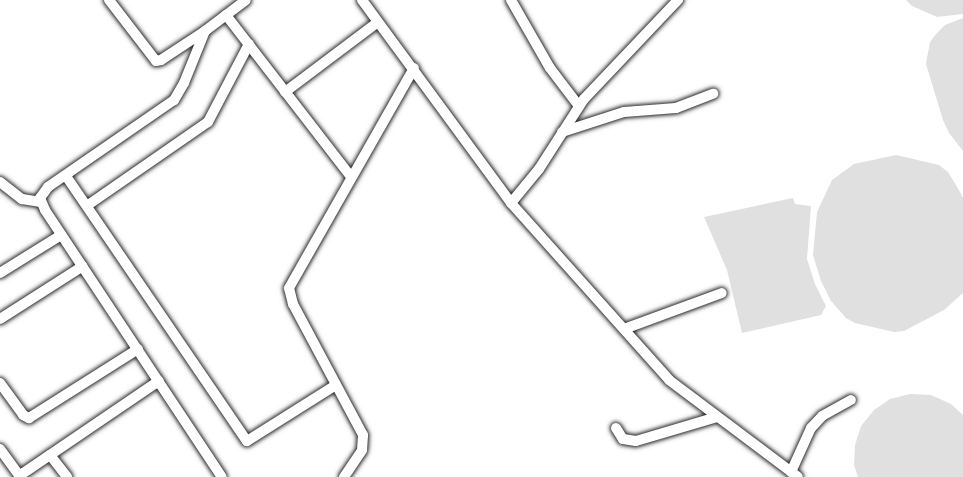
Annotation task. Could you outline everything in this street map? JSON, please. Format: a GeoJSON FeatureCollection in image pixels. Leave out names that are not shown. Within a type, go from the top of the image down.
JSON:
{"type":"FeatureCollection","features":[{"type":"Feature","properties":{"kind":"street"},"geometry":{"type":"LineString","coordinates":[[109,0],[156,61],[205,31],[246,0]]}},
{"type":"Feature","properties":{"kind":"street"},"geometry":{"type":"LineString","coordinates":[[362,0],[512,203],[669,380],[794,474],[811,428],[822,416],[851,400]]}},
{"type":"Feature","properties":{"kind":"street"},"geometry":{"type":"LineString","coordinates":[[511,0],[550,68],[579,106]]}},
{"type":"Feature","properties":{"kind":"street"},"geometry":{"type":"LineString","coordinates":[[512,203],[539,169],[579,106],[605,75],[678,0]]}},
{"type":"Feature","properties":{"kind":"street"},"geometry":{"type":"LineString","coordinates":[[226,15],[351,177]]}},
{"type":"Feature","properties":{"kind":"street"},"geometry":{"type":"LineString","coordinates":[[285,92],[378,22]]}},
{"type":"Feature","properties":{"kind":"street"},"geometry":{"type":"LineString","coordinates":[[205,31],[184,83],[174,100],[44,191],[41,202],[222,477]]}},
{"type":"Feature","properties":{"kind":"street"},"geometry":{"type":"LineString","coordinates":[[88,206],[208,122],[249,44]]}},
{"type":"Feature","properties":{"kind":"street"},"geometry":{"type":"LineString","coordinates":[[344,477],[364,443],[361,429],[293,304],[289,288],[414,68]]}},
{"type":"Feature","properties":{"kind":"street"},"geometry":{"type":"LineString","coordinates":[[562,132],[624,112],[676,108],[713,94]]}},
{"type":"Feature","properties":{"kind":"street"},"geometry":{"type":"LineString","coordinates":[[66,176],[247,441],[336,385]]}},
{"type":"Feature","properties":{"kind":"street"},"geometry":{"type":"LineString","coordinates":[[0,182],[22,199],[41,202]]}},
{"type":"Feature","properties":{"kind":"street"},"geometry":{"type":"LineString","coordinates":[[0,273],[61,235]]}},
{"type":"Feature","properties":{"kind":"street"},"geometry":{"type":"LineString","coordinates":[[0,319],[83,266]]}},
{"type":"Feature","properties":{"kind":"street"},"geometry":{"type":"LineString","coordinates":[[624,329],[723,294]]}},
{"type":"Feature","properties":{"kind":"street"},"geometry":{"type":"LineString","coordinates":[[0,383],[23,415],[29,418],[138,349]]}},
{"type":"Feature","properties":{"kind":"street"},"geometry":{"type":"LineString","coordinates":[[0,449],[19,477],[159,381]]}},
{"type":"Feature","properties":{"kind":"street"},"geometry":{"type":"LineString","coordinates":[[616,428],[623,439],[636,441],[717,417]]}},
{"type":"Feature","properties":{"kind":"street"},"geometry":{"type":"LineString","coordinates":[[50,455],[67,477]]}},
{"type":"Feature","properties":{"kind":"shaded area"},"geometry":{"type":"Polygon","coordinates":[[[906,0],[963,0],[963,14],[937,17],[912,6],[906,0]]]}},
{"type":"Feature","properties":{"kind":"shaded area"},"geometry":{"type":"Polygon","coordinates":[[[963,18],[963,151],[949,133],[943,120],[926,64],[930,42],[936,34],[945,25],[963,18]]]}},
{"type":"Feature","properties":{"kind":"shaded area"},"geometry":{"type":"Polygon","coordinates":[[[896,155],[939,165],[948,172],[963,198],[963,293],[944,310],[904,331],[894,332],[855,323],[846,318],[831,301],[821,281],[813,255],[817,212],[832,180],[854,164],[896,155]]]}},
{"type":"Feature","properties":{"kind":"shaded area"},"geometry":{"type":"Polygon","coordinates":[[[793,198],[795,204],[811,206],[807,259],[815,284],[826,306],[821,315],[742,333],[727,270],[704,217],[793,198]]]}},
{"type":"Feature","properties":{"kind":"shaded area"},"geometry":{"type":"Polygon","coordinates":[[[910,394],[931,395],[951,404],[963,415],[963,477],[858,477],[854,465],[855,445],[861,426],[874,410],[890,399],[910,394]]]}}]}
